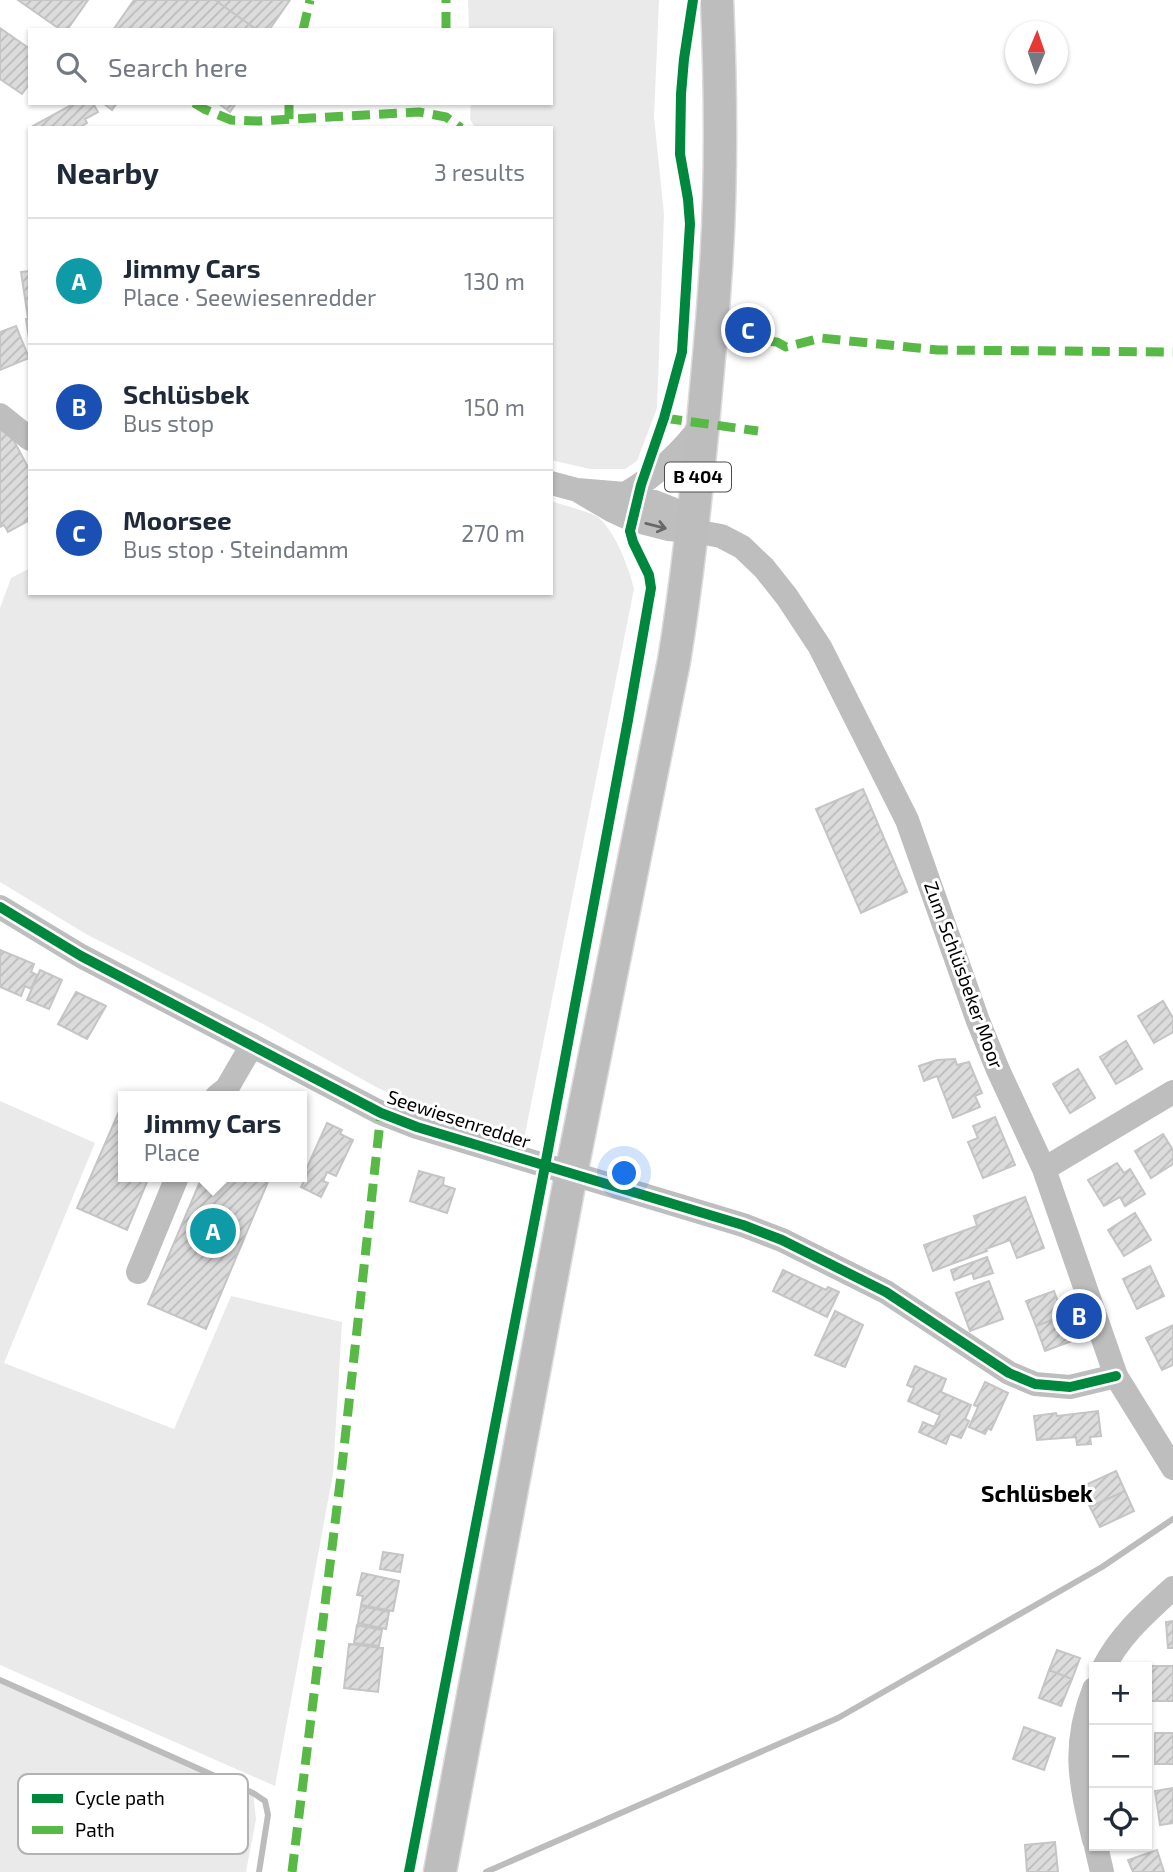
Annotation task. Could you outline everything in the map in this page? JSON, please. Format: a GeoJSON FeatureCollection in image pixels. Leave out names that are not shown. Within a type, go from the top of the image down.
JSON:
{"type":"FeatureCollection","features":[{"type":"Feature","properties":{"kind":"main road","name":"B 404"},"geometry":{"type":"LineString","coordinates":[[439,1872],[571,1174],[674,661],[693,531],[716,281],[719,213],[717,0]]}},
{"type":"Feature","properties":{"kind":"street"},"geometry":{"type":"LineString","coordinates":[[0,415],[28,437]]}},
{"type":"Feature","properties":{"kind":"street"},"geometry":{"type":"LineString","coordinates":[[625,494],[671,462],[703,423]]}},
{"type":"Feature","properties":{"kind":"street"},"geometry":{"type":"LineString","coordinates":[[553,484],[577,490],[625,494],[649,500],[672,509],[693,531]]}},
{"type":"Feature","properties":{"kind":"street","name":"Zum Schlüsbeker Moor"},"geometry":{"type":"LineString","coordinates":[[577,490],[633,520],[729,539],[751,554],[787,597],[820,647],[907,820],[978,1021],[1044,1169],[1116,1376],[1173,1468]]}},
{"type":"Feature","properties":{"kind":"street","name":"Seewiesenredder"},"geometry":{"type":"LineString","coordinates":[[0,907],[72,951],[381,1113],[417,1127],[708,1214],[782,1240],[886,1292],[1009,1373],[1035,1384],[1070,1387],[1116,1376]]}},
{"type":"Feature","properties":{"kind":"street"},"geometry":{"type":"LineString","coordinates":[[223,1091],[252,1045]]}},
{"type":"Feature","properties":{"kind":"street"},"geometry":{"type":"LineString","coordinates":[[1044,1169],[1173,1092]]}},
{"type":"Feature","properties":{"kind":"street"},"geometry":{"type":"LineString","coordinates":[[138,1272],[175,1182]]}},
{"type":"Feature","properties":{"kind":"street"},"geometry":{"type":"LineString","coordinates":[[1107,1662],[1131,1626],[1173,1588]]}},
{"type":"Feature","properties":{"kind":"street"},"geometry":{"type":"LineString","coordinates":[[1089,1706],[1082,1730],[1080,1760],[1082,1787],[1089,1818]]}},
{"type":"Feature","properties":{"kind":"street"},"geometry":{"type":"LineString","coordinates":[[1097,1851],[1102,1872]]}},
{"type":"Feature","properties":{"kind":"shaded area"},"geometry":{"type":"Polygon","coordinates":[[[468,0],[659,0],[654,117],[664,214],[657,408],[637,461],[625,469],[590,469],[553,460],[553,126],[474,126],[470,119],[471,105],[553,105],[553,28],[469,28],[468,0]]]}},
{"type":"Feature","properties":{"kind":"shaded area"},"geometry":{"type":"Polygon","coordinates":[[[553,502],[590,513],[605,524],[621,551],[634,589],[524,1139],[500,1136],[435,1114],[376,1087],[263,1024],[86,934],[0,882],[0,608],[11,578],[28,569],[28,595],[553,595],[553,502]]]}},
{"type":"Feature","properties":{"kind":"shaded area"},"geometry":{"type":"Polygon","coordinates":[[[0,1101],[95,1143],[4,1363],[174,1429],[231,1296],[342,1322],[333,1474],[275,1786],[0,1665],[0,1101]]]}},
{"type":"Feature","properties":{"kind":"shaded area"},"geometry":{"type":"Polygon","coordinates":[[[0,1680],[210,1774],[18,1774],[18,1854],[248,1854],[248,1791],[253,1793],[256,1819],[246,1872],[0,1872],[0,1680]]]}},
{"type":"Feature","properties":{"kind":"building"},"geometry":{"type":"Polygon","coordinates":[[[18,0],[88,0],[68,28],[58,28],[18,0]]]}},
{"type":"Feature","properties":{"kind":"building"},"geometry":{"type":"Polygon","coordinates":[[[134,0],[215,0],[254,28],[114,28],[134,0]]]}},
{"type":"Feature","properties":{"kind":"building"},"geometry":{"type":"Polygon","coordinates":[[[215,0],[290,0],[270,28],[254,28],[215,0]]]}},
{"type":"Feature","properties":{"kind":"building"},"geometry":{"type":"Polygon","coordinates":[[[0,28],[28,48],[28,86],[22,94],[0,79],[0,28]]]}},
{"type":"Feature","properties":{"kind":"building"},"geometry":{"type":"Polygon","coordinates":[[[71,105],[94,105],[98,112],[85,119],[87,123],[82,126],[33,126],[71,105]]]}},
{"type":"Feature","properties":{"kind":"building"},"geometry":{"type":"Polygon","coordinates":[[[221,105],[235,105],[230,112],[221,105]]]}},
{"type":"Feature","properties":{"kind":"building"},"geometry":{"type":"Polygon","coordinates":[[[28,271],[28,318],[21,272],[28,271]]]}},
{"type":"Feature","properties":{"kind":"building"},"geometry":{"type":"Polygon","coordinates":[[[16,326],[28,358],[0,370],[0,332],[16,326]]]}},
{"type":"Feature","properties":{"kind":"building"},"geometry":{"type":"Polygon","coordinates":[[[5,424],[28,467],[28,521],[8,532],[4,525],[0,527],[0,427],[5,424]]]}},
{"type":"Feature","properties":{"kind":"building"},"geometry":{"type":"Polygon","coordinates":[[[863,789],[907,892],[861,913],[816,809],[863,789]]]}},
{"type":"Feature","properties":{"kind":"building"},"geometry":{"type":"Polygon","coordinates":[[[0,950],[34,964],[31,972],[37,975],[31,989],[25,986],[21,996],[0,987],[0,950]]]}},
{"type":"Feature","properties":{"kind":"building"},"geometry":{"type":"Polygon","coordinates":[[[40,970],[62,980],[49,1009],[27,1000],[40,970]]]}},
{"type":"Feature","properties":{"kind":"building"},"geometry":{"type":"Polygon","coordinates":[[[76,992],[106,1006],[87,1039],[58,1024],[76,992]]]}},
{"type":"Feature","properties":{"kind":"building"},"geometry":{"type":"Polygon","coordinates":[[[1163,1001],[1173,1018],[1173,1032],[1154,1043],[1138,1016],[1163,1001]]]}},
{"type":"Feature","properties":{"kind":"building"},"geometry":{"type":"Polygon","coordinates":[[[1126,1041],[1142,1069],[1116,1084],[1100,1057],[1126,1041]]]}},
{"type":"Feature","properties":{"kind":"building"},"geometry":{"type":"Polygon","coordinates":[[[955,1059],[957,1065],[969,1062],[982,1093],[975,1096],[980,1107],[953,1118],[937,1076],[924,1081],[919,1066],[937,1060],[955,1059]]]}},
{"type":"Feature","properties":{"kind":"building"},"geometry":{"type":"Polygon","coordinates":[[[1078,1069],[1095,1098],[1070,1113],[1053,1084],[1078,1069]]]}},
{"type":"Feature","properties":{"kind":"building"},"geometry":{"type":"Polygon","coordinates":[[[118,1114],[118,1182],[147,1182],[127,1230],[77,1208],[118,1114]]]}},
{"type":"Feature","properties":{"kind":"building"},"geometry":{"type":"Polygon","coordinates":[[[995,1117],[1015,1165],[983,1178],[968,1142],[978,1138],[973,1126],[995,1117]]]}},
{"type":"Feature","properties":{"kind":"building"},"geometry":{"type":"Polygon","coordinates":[[[327,1123],[342,1130],[340,1134],[353,1140],[336,1176],[327,1172],[323,1181],[328,1183],[321,1197],[301,1187],[304,1182],[307,1182],[307,1168],[327,1123]]]}},
{"type":"Feature","properties":{"kind":"building"},"geometry":{"type":"Polygon","coordinates":[[[1163,1134],[1173,1150],[1173,1164],[1151,1178],[1135,1151],[1163,1134]]]}},
{"type":"Feature","properties":{"kind":"building"},"geometry":{"type":"Polygon","coordinates":[[[1117,1163],[1124,1173],[1130,1169],[1145,1194],[1125,1206],[1120,1197],[1104,1206],[1088,1180],[1117,1163]]]}},
{"type":"Feature","properties":{"kind":"building"},"geometry":{"type":"Polygon","coordinates":[[[419,1171],[444,1178],[443,1185],[455,1189],[447,1213],[410,1201],[419,1171]]]}},
{"type":"Feature","properties":{"kind":"building"},"geometry":{"type":"Polygon","coordinates":[[[200,1182],[268,1182],[206,1329],[148,1304],[200,1182]]]}},
{"type":"Feature","properties":{"kind":"building"},"geometry":{"type":"Polygon","coordinates":[[[1025,1197],[1044,1248],[1017,1258],[1010,1240],[933,1271],[924,1245],[977,1226],[974,1216],[1025,1197]]]}},
{"type":"Feature","properties":{"kind":"building"},"geometry":{"type":"Polygon","coordinates":[[[1135,1213],[1151,1240],[1124,1256],[1108,1230],[1135,1213]]]}},
{"type":"Feature","properties":{"kind":"building"},"geometry":{"type":"Polygon","coordinates":[[[987,1257],[993,1273],[974,1279],[972,1273],[954,1280],[951,1270],[987,1257]]]}},
{"type":"Feature","properties":{"kind":"building"},"geometry":{"type":"Polygon","coordinates":[[[1150,1266],[1164,1296],[1137,1309],[1123,1279],[1150,1266]]]}},
{"type":"Feature","properties":{"kind":"building"},"geometry":{"type":"Polygon","coordinates":[[[783,1270],[826,1290],[828,1287],[839,1292],[827,1317],[773,1291],[783,1270]]]}},
{"type":"Feature","properties":{"kind":"building"},"geometry":{"type":"Polygon","coordinates":[[[989,1281],[1003,1319],[970,1331],[956,1293],[989,1281]]]}},
{"type":"Feature","properties":{"kind":"building"},"geometry":{"type":"Polygon","coordinates":[[[1054,1291],[1063,1316],[1036,1326],[1026,1301],[1054,1291]]]}},
{"type":"Feature","properties":{"kind":"building"},"geometry":{"type":"Polygon","coordinates":[[[835,1311],[863,1325],[845,1367],[815,1355],[835,1311]]]}},
{"type":"Feature","properties":{"kind":"building"},"geometry":{"type":"Polygon","coordinates":[[[1063,1316],[1072,1341],[1045,1351],[1036,1326],[1063,1316]]]}},
{"type":"Feature","properties":{"kind":"building"},"geometry":{"type":"Polygon","coordinates":[[[1173,1325],[1173,1365],[1162,1370],[1146,1338],[1173,1325]]]}},
{"type":"Feature","properties":{"kind":"building"},"geometry":{"type":"Polygon","coordinates":[[[915,1366],[946,1379],[941,1392],[971,1405],[965,1419],[969,1421],[961,1438],[950,1434],[946,1444],[919,1432],[923,1422],[934,1427],[940,1415],[908,1401],[914,1388],[907,1385],[915,1366]]]}},
{"type":"Feature","properties":{"kind":"building"},"geometry":{"type":"Polygon","coordinates":[[[985,1382],[1008,1393],[991,1430],[988,1428],[985,1434],[969,1427],[978,1407],[974,1405],[985,1382]]]}},
{"type":"Feature","properties":{"kind":"building"},"geometry":{"type":"Polygon","coordinates":[[[1098,1411],[1101,1436],[1090,1437],[1091,1444],[1077,1445],[1076,1437],[1037,1440],[1034,1416],[1098,1411]]]}},
{"type":"Feature","properties":{"kind":"building"},"geometry":{"type":"Polygon","coordinates":[[[1116,1471],[1125,1491],[1090,1507],[1081,1487],[1116,1471]]]}},
{"type":"Feature","properties":{"kind":"building"},"geometry":{"type":"Polygon","coordinates":[[[1125,1491],[1134,1511],[1100,1527],[1090,1507],[1125,1491]]]}},
{"type":"Feature","properties":{"kind":"building"},"geometry":{"type":"Polygon","coordinates":[[[383,1552],[403,1555],[400,1572],[380,1569],[383,1552]]]}},
{"type":"Feature","properties":{"kind":"building"},"geometry":{"type":"Polygon","coordinates":[[[362,1573],[399,1581],[393,1611],[361,1605],[363,1596],[357,1595],[362,1573]]]}},
{"type":"Feature","properties":{"kind":"building"},"geometry":{"type":"Polygon","coordinates":[[[361,1606],[389,1612],[386,1629],[358,1623],[361,1606]]]}},
{"type":"Feature","properties":{"kind":"building"},"geometry":{"type":"Polygon","coordinates":[[[1173,1621],[1173,1648],[1168,1648],[1166,1622],[1173,1621]]]}},
{"type":"Feature","properties":{"kind":"building"},"geometry":{"type":"Polygon","coordinates":[[[357,1625],[382,1630],[379,1646],[354,1643],[357,1625]]]}},
{"type":"Feature","properties":{"kind":"building"},"geometry":{"type":"Polygon","coordinates":[[[349,1644],[383,1648],[378,1692],[344,1688],[349,1644]]]}},
{"type":"Feature","properties":{"kind":"building"},"geometry":{"type":"Polygon","coordinates":[[[1057,1650],[1080,1658],[1072,1679],[1049,1670],[1057,1650]]]}},
{"type":"Feature","properties":{"kind":"building"},"geometry":{"type":"Polygon","coordinates":[[[1152,1666],[1173,1666],[1173,1701],[1152,1701],[1152,1666]]]}},
{"type":"Feature","properties":{"kind":"building"},"geometry":{"type":"Polygon","coordinates":[[[1049,1670],[1072,1679],[1061,1706],[1039,1698],[1049,1670]]]}},
{"type":"Feature","properties":{"kind":"building"},"geometry":{"type":"Polygon","coordinates":[[[1024,1727],[1055,1738],[1044,1770],[1013,1759],[1024,1727]]]}},
{"type":"Feature","properties":{"kind":"building"},"geometry":{"type":"Polygon","coordinates":[[[1155,1733],[1173,1733],[1173,1764],[1155,1764],[1155,1733]]]}},
{"type":"Feature","properties":{"kind":"building"},"geometry":{"type":"Polygon","coordinates":[[[1173,1788],[1173,1823],[1160,1825],[1155,1791],[1173,1788]]]}},
{"type":"Feature","properties":{"kind":"building"},"geometry":{"type":"Polygon","coordinates":[[[1055,1842],[1058,1872],[1027,1872],[1025,1845],[1055,1842]]]}},
{"type":"Feature","properties":{"kind":"building"},"geometry":{"type":"Polygon","coordinates":[[[1157,1850],[1164,1872],[1133,1872],[1128,1860],[1157,1850]]]}},
{"type":"Feature","properties":{"kind":"waterway"},"geometry":{"type":"LineString","coordinates":[[486,1872],[838,1718],[1102,1567],[1173,1519]]}},
{"type":"Feature","properties":{"kind":"waterway"},"geometry":{"type":"LineString","coordinates":[[0,1680],[210,1774]]}},
{"type":"Feature","properties":{"kind":"waterway"},"geometry":{"type":"LineString","coordinates":[[248,1791],[265,1801],[268,1815],[259,1872]]}},
{"type":"Feature","properties":{"kind":"marked path"},"geometry":{"type":"LineString","coordinates":[[303,28],[310,0]]}},
{"type":"Feature","properties":{"kind":"marked path"},"geometry":{"type":"LineString","coordinates":[[446,0],[446,28]]}},
{"type":"Feature","properties":{"kind":"marked path"},"geometry":{"type":"LineString","coordinates":[[197,105],[231,120],[258,121],[419,112],[446,117],[458,126]]}},
{"type":"Feature","properties":{"kind":"marked path"},"geometry":{"type":"LineString","coordinates":[[289,105],[289,119]]}},
{"type":"Feature","properties":{"kind":"marked path"},"geometry":{"type":"LineString","coordinates":[[744,339],[777,342],[786,347],[821,338],[938,350],[1173,352]]}},
{"type":"Feature","properties":{"kind":"marked path"},"geometry":{"type":"LineString","coordinates":[[664,418],[758,431]]}},
{"type":"Feature","properties":{"kind":"marked path"},"geometry":{"type":"LineString","coordinates":[[292,1872],[341,1475],[381,1113]]}},
{"type":"Feature","properties":{"kind":"cycle path"},"geometry":{"type":"LineString","coordinates":[[409,1872],[545,1166],[651,588],[649,575],[630,531],[641,485],[664,418],[682,352],[690,224],[680,154],[681,94],[693,0]]}},
{"type":"Feature","properties":{"kind":"cycle path"},"geometry":{"type":"LineString","coordinates":[[0,907],[81,956],[381,1113],[417,1127],[743,1225],[782,1240],[886,1292],[1009,1373],[1035,1384],[1070,1387],[1116,1376]]}},
{"type":"Feature","properties":{"kind":"place","name":"Moorsee"},"geometry":{"type":"Point","coordinates":[748,330]}},
{"type":"Feature","properties":{"kind":"place","name":"Jimmy Cars"},"geometry":{"type":"Point","coordinates":[213,1231]}},
{"type":"Feature","properties":{"kind":"place","name":"Schlüsbek"},"geometry":{"type":"Point","coordinates":[1079,1316]}},
{"type":"Feature","properties":{"kind":"district","name":"Schlüsbek"},"geometry":{"type":"Point","coordinates":[1037,1494]}}]}
